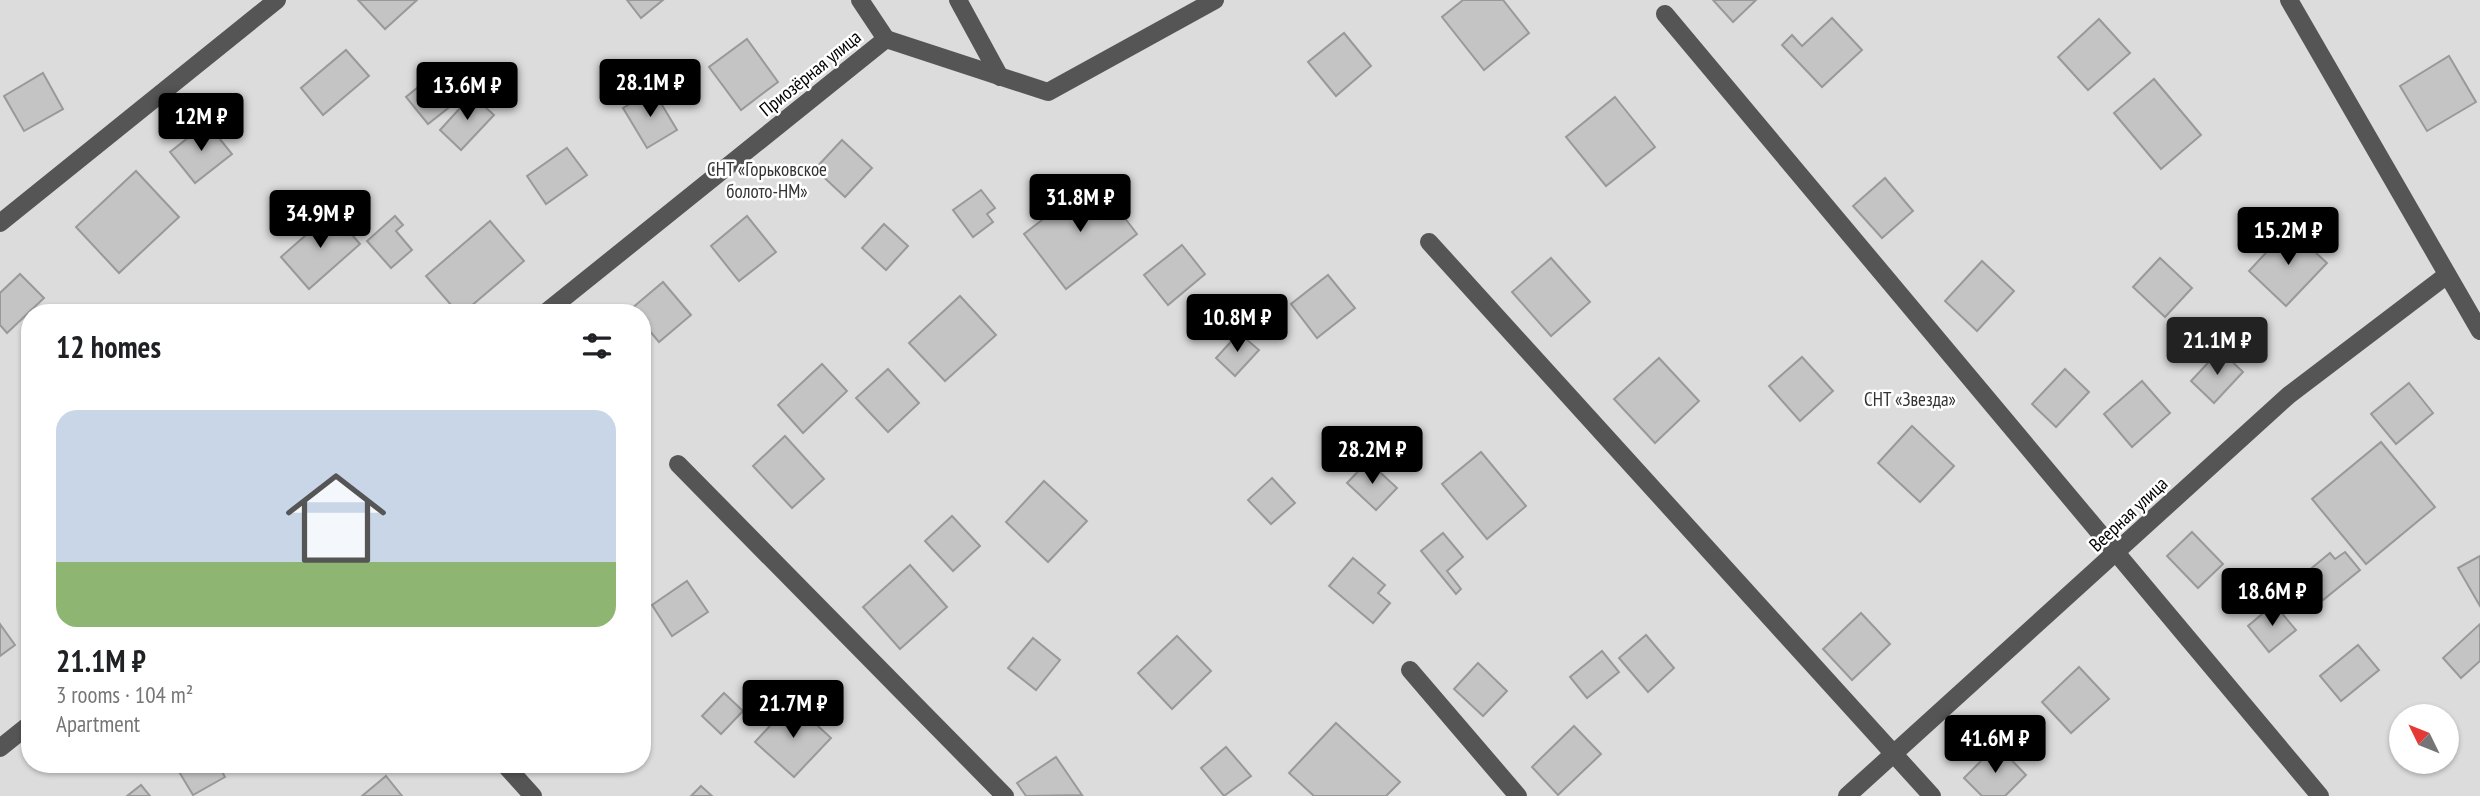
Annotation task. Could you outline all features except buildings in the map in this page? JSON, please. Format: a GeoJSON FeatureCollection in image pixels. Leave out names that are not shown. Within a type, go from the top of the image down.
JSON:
{"type":"FeatureCollection","features":[{"type":"Feature","properties":{"kind":"street"},"geometry":{"type":"LineString","coordinates":[[0,223],[276,0]]}},
{"type":"Feature","properties":{"kind":"street"},"geometry":{"type":"LineString","coordinates":[[860,0],[886,39]]}},
{"type":"Feature","properties":{"kind":"street"},"geometry":{"type":"LineString","coordinates":[[958,0],[1000,77]]}},
{"type":"Feature","properties":{"kind":"street","name":"Приозёрная улица"},"geometry":{"type":"LineString","coordinates":[[556,304],[886,39],[1048,92],[1215,0]]}},
{"type":"Feature","properties":{"kind":"street"},"geometry":{"type":"LineString","coordinates":[[2289,0],[2480,331]]}},
{"type":"Feature","properties":{"kind":"street"},"geometry":{"type":"LineString","coordinates":[[1665,14],[2320,796]]}},
{"type":"Feature","properties":{"kind":"street"},"geometry":{"type":"LineString","coordinates":[[1429,242],[1932,796]]}},
{"type":"Feature","properties":{"kind":"street","name":"Веерная улица"},"geometry":{"type":"LineString","coordinates":[[1847,796],[2289,395],[2447,275]]}},
{"type":"Feature","properties":{"kind":"street"},"geometry":{"type":"LineString","coordinates":[[678,464],[1005,796]]}},
{"type":"Feature","properties":{"kind":"street"},"geometry":{"type":"LineString","coordinates":[[1410,670],[1518,796]]}},
{"type":"Feature","properties":{"kind":"street"},"geometry":{"type":"LineString","coordinates":[[0,748],[21,731]]}},
{"type":"Feature","properties":{"kind":"street"},"geometry":{"type":"LineString","coordinates":[[512,773],[533,796]]}},
{"type":"Feature","properties":{"kind":"green space","name":"СНТ «Звезда»"},"geometry":{"type":"Polygon","coordinates":[[[0,0],[2480,0],[2480,796],[0,796],[0,0]]]}},
{"type":"Feature","properties":{"kind":"park label","name":"СНТ «Горьковское болото-НМ»"},"geometry":{"type":"Point","coordinates":[767,180]}}]}
